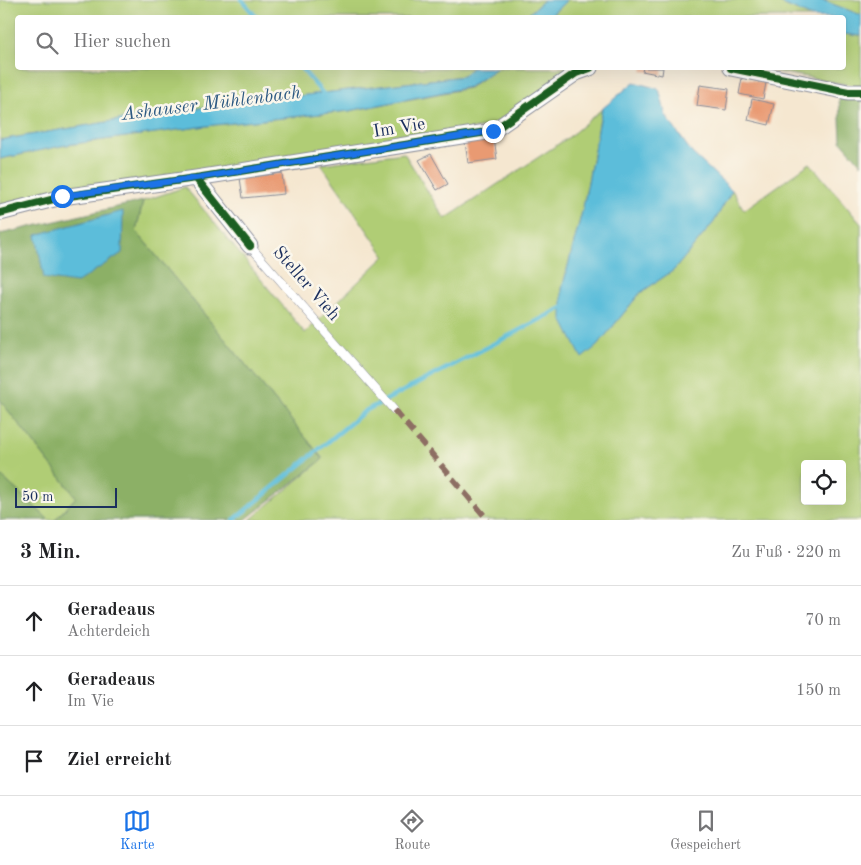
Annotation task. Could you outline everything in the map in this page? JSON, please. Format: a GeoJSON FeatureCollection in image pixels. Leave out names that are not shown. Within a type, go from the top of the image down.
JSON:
{"type":"FeatureCollection","features":[{"type":"Feature","properties":{"kind":"street","name":"Im Vie"},"geometry":{"type":"LineString","coordinates":[[0,213],[62,196],[196,178],[493,131],[576,73],[584,70]]}},
{"type":"Feature","properties":{"kind":"street"},"geometry":{"type":"LineString","coordinates":[[741,70],[848,92],[861,92]]}},
{"type":"Feature","properties":{"kind":"street","name":"Steller Vieh"},"geometry":{"type":"LineString","coordinates":[[196,178],[250,246]]}},
{"type":"Feature","properties":{"kind":"lane","name":"Steller Vieh"},"geometry":{"type":"LineString","coordinates":[[250,246],[394,410]]}},
{"type":"Feature","properties":{"kind":"green space"},"geometry":{"type":"Polygon","coordinates":[[[0,0],[544,0],[528,15],[15,15],[15,70],[470,70],[463,76],[167,112],[0,140],[0,0]]]}},
{"type":"Feature","properties":{"kind":"green space"},"geometry":{"type":"Polygon","coordinates":[[[567,0],[773,0],[807,15],[552,15],[567,0]]]}},
{"type":"Feature","properties":{"kind":"green space"},"geometry":{"type":"Polygon","coordinates":[[[822,0],[861,0],[861,15],[822,0]]]}},
{"type":"Feature","properties":{"kind":"green space"},"geometry":{"type":"Polygon","coordinates":[[[846,34],[861,36],[861,87],[769,70],[846,70],[846,34]]]}},
{"type":"Feature","properties":{"kind":"green space"},"geometry":{"type":"Polygon","coordinates":[[[494,70],[573,70],[491,126],[0,208],[0,159],[66,145],[214,125],[349,111],[469,88],[494,70]]]}},
{"type":"Feature","properties":{"kind":"green space"},"geometry":{"type":"Polygon","coordinates":[[[839,96],[861,96],[861,164],[841,141],[839,96]]]}},
{"type":"Feature","properties":{"kind":"green space"},"geometry":{"type":"Polygon","coordinates":[[[602,109],[583,208],[562,289],[597,346],[640,293],[674,270],[714,222],[732,190],[744,210],[810,163],[861,224],[861,520],[250,520],[323,459],[136,231],[143,201],[185,187],[305,333],[385,256],[321,164],[404,153],[445,219],[569,137],[602,109]]]}},
{"type":"Feature","properties":{"kind":"green space"},"geometry":{"type":"Polygon","coordinates":[[[143,201],[136,231],[323,459],[245,520],[55,520],[76,497],[0,400],[0,234],[143,201]]]}},
{"type":"Feature","properties":{"kind":"green space"},"geometry":{"type":"Polygon","coordinates":[[[0,400],[76,497],[55,520],[49,520],[0,475],[0,400]]]}},
{"type":"Feature","properties":{"kind":"green space"},"geometry":{"type":"Polygon","coordinates":[[[0,475],[49,520],[0,520],[0,475]]]}},
{"type":"Feature","properties":{"kind":"water"},"geometry":{"type":"Polygon","coordinates":[[[544,0],[567,0],[551,15],[527,15],[544,0]]]}},
{"type":"Feature","properties":{"kind":"water"},"geometry":{"type":"Polygon","coordinates":[[[773,0],[822,0],[861,15],[861,36],[846,34],[846,15],[807,15],[773,0]]]}},
{"type":"Feature","properties":{"kind":"water"},"geometry":{"type":"Polygon","coordinates":[[[470,70],[494,70],[469,87],[349,111],[214,125],[66,145],[0,159],[0,140],[167,112],[463,76],[470,70]]]}},
{"type":"Feature","properties":{"kind":"water"},"geometry":{"type":"Polygon","coordinates":[[[634,82],[659,89],[666,116],[692,153],[732,190],[714,222],[674,270],[640,293],[597,346],[582,358],[562,319],[562,289],[583,208],[602,109],[634,82]]]}},
{"type":"Feature","properties":{"kind":"water"},"geometry":{"type":"Polygon","coordinates":[[[123,211],[122,253],[76,283],[44,278],[36,235],[123,211]]]}},
{"type":"Feature","properties":{"kind":"building"},"geometry":{"type":"Polygon","coordinates":[[[642,70],[663,70],[662,75],[642,70]]]}},
{"type":"Feature","properties":{"kind":"building"},"geometry":{"type":"Polygon","coordinates":[[[742,78],[766,83],[763,99],[739,94],[742,78]]]}},
{"type":"Feature","properties":{"kind":"building"},"geometry":{"type":"Polygon","coordinates":[[[700,85],[729,89],[726,110],[697,106],[700,85]]]}},
{"type":"Feature","properties":{"kind":"building"},"geometry":{"type":"Polygon","coordinates":[[[752,99],[774,104],[769,125],[748,120],[752,99]]]}},
{"type":"Feature","properties":{"kind":"building"},"geometry":{"type":"Polygon","coordinates":[[[494,138],[497,159],[468,163],[465,142],[494,138]]]}},
{"type":"Feature","properties":{"kind":"building"},"geometry":{"type":"Polygon","coordinates":[[[431,154],[448,184],[437,190],[419,160],[431,154]]]}},
{"type":"Feature","properties":{"kind":"building"},"geometry":{"type":"Polygon","coordinates":[[[282,173],[284,194],[243,198],[240,178],[282,173]]]}},
{"type":"Feature","properties":{"kind":"waterway"},"geometry":{"type":"LineString","coordinates":[[242,0],[254,15]]}},
{"type":"Feature","properties":{"kind":"waterway","name":"Ashauser Mühlenbach"},"geometry":{"type":"LineString","coordinates":[[303,70],[325,96]]}},
{"type":"Feature","properties":{"kind":"waterway"},"geometry":{"type":"LineString","coordinates":[[234,520],[365,411],[562,308]]}},
{"type":"Feature","properties":{"kind":"marked path"},"geometry":{"type":"LineString","coordinates":[[394,410],[488,520]]}},
{"type":"Feature","properties":{"kind":"cycle path"},"geometry":{"type":"LineString","coordinates":[[0,213],[62,197],[196,178],[493,131],[576,73],[584,70]]}},
{"type":"Feature","properties":{"kind":"cycle path"},"geometry":{"type":"LineString","coordinates":[[741,70],[848,92],[861,92]]}},
{"type":"Feature","properties":{"kind":"cycle path"},"geometry":{"type":"LineString","coordinates":[[196,178],[250,246]]}},
{"type":"Feature","properties":{"kind":"route"},"geometry":{"type":"LineString","coordinates":[[62,196],[196,178],[493,131]]}}]}
